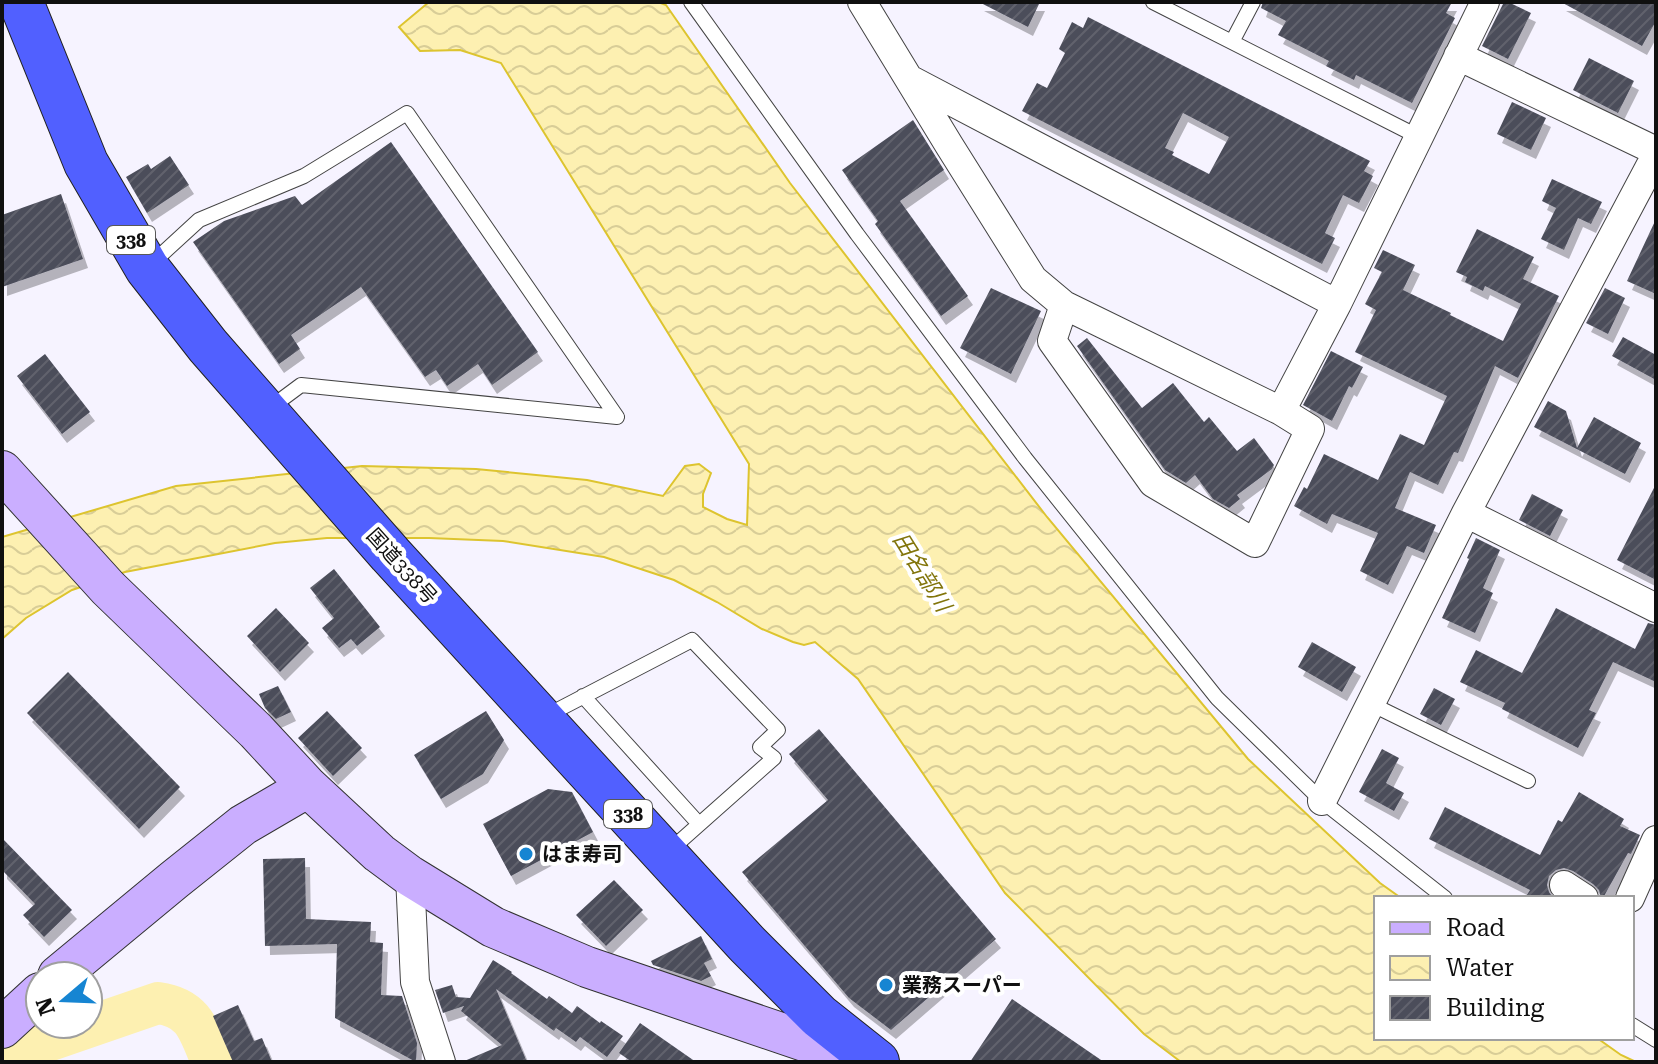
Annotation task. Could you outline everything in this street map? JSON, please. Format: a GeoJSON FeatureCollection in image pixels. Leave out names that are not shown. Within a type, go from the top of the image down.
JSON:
{"type":"FeatureCollection","features":[{"type":"Feature","properties":{"kind":"highway","name":"国道338号"},"geometry":{"type":"LineString","coordinates":[[21,2],[86,163],[147,268],[208,346],[390,554],[747,944],[819,1016],[877,1062]]}},
{"type":"Feature","properties":{"kind":"street"},"geometry":{"type":"LineString","coordinates":[[862,2],[1033,279],[1064,305],[1281,411],[1310,429],[1255,543],[1153,483],[1052,341],[1064,305]]}},
{"type":"Feature","properties":{"kind":"street"},"geometry":{"type":"LineString","coordinates":[[1281,411],[1485,2]]}},
{"type":"Feature","properties":{"kind":"street"},"geometry":{"type":"LineString","coordinates":[[1322,801],[1466,513],[1656,153],[1458,56]]}},
{"type":"Feature","properties":{"kind":"street"},"geometry":{"type":"LineString","coordinates":[[911,80],[1337,304]]}},
{"type":"Feature","properties":{"kind":"street"},"geometry":{"type":"LineString","coordinates":[[2,471],[108,588],[256,731],[308,787],[379,853],[410,876],[493,927],[587,967],[866,1062]]}},
{"type":"Feature","properties":{"kind":"street"},"geometry":{"type":"LineString","coordinates":[[1466,513],[1656,608]]}},
{"type":"Feature","properties":{"kind":"street"},"geometry":{"type":"LineString","coordinates":[[77,960],[243,825],[308,787]]}},
{"type":"Feature","properties":{"kind":"street"},"geometry":{"type":"LineString","coordinates":[[1631,896],[1656,840]]}},
{"type":"Feature","properties":{"kind":"street"},"geometry":{"type":"LineString","coordinates":[[410,876],[415,982],[441,1062]]}},
{"type":"Feature","properties":{"kind":"street"},"geometry":{"type":"LineString","coordinates":[[2,1028],[24,1008]]}},
{"type":"Feature","properties":{"kind":"lane"},"geometry":{"type":"LineString","coordinates":[[691,2],[866,246],[1025,458],[1217,698],[1322,801],[1442,896]]}},
{"type":"Feature","properties":{"kind":"lane"},"geometry":{"type":"LineString","coordinates":[[1153,2],[1419,137]]}},
{"type":"Feature","properties":{"kind":"lane"},"geometry":{"type":"LineString","coordinates":[[1232,42],[1253,2]]}},
{"type":"Feature","properties":{"kind":"lane"},"geometry":{"type":"LineString","coordinates":[[147,268],[199,220],[304,176],[407,113],[617,417],[301,385],[266,411]]}},
{"type":"Feature","properties":{"kind":"lane"},"geometry":{"type":"LineString","coordinates":[[541,719],[692,640],[778,730],[760,747],[774,758],[665,855]]}},
{"type":"Feature","properties":{"kind":"lane"},"geometry":{"type":"LineString","coordinates":[[583,696],[699,824]]}},
{"type":"Feature","properties":{"kind":"lane"},"geometry":{"type":"LineString","coordinates":[[1371,704],[1528,781]]}},
{"type":"Feature","properties":{"kind":"lane"},"geometry":{"type":"LineString","coordinates":[[1634,1026],[1656,1040]]}},
{"type":"Feature","properties":{"kind":"water","name":"田名部川"},"geometry":{"type":"Polygon","coordinates":[[[429,2],[658,2],[666,5],[790,183],[1047,517],[1248,759],[1380,883],[1398,896],[1374,896],[1374,1040],[1600,1040],[1636,1062],[1181,1062],[1144,1034],[1005,893],[858,679],[815,642],[804,645],[793,642],[762,629],[674,580],[604,557],[503,541],[327,538],[275,543],[125,572],[72,590],[26,618],[2,639],[2,537],[176,486],[362,466],[476,469],[587,480],[663,496],[685,466],[699,464],[711,473],[703,494],[703,507],[747,525],[749,464],[501,63],[460,50],[420,51],[399,27],[429,2]]]}},
{"type":"Feature","properties":{"kind":"building"},"geometry":{"type":"Polygon","coordinates":[[[979,2],[1040,2],[1028,27],[979,2]]]}},
{"type":"Feature","properties":{"kind":"building"},"geometry":{"type":"Polygon","coordinates":[[[1263,2],[1452,2],[1446,13],[1455,18],[1412,103],[1356,75],[1354,80],[1326,66],[1329,61],[1278,35],[1286,21],[1261,8],[1263,2]]]}},
{"type":"Feature","properties":{"kind":"building"},"geometry":{"type":"Polygon","coordinates":[[[1504,2],[1531,13],[1508,59],[1482,46],[1504,2]]]}},
{"type":"Feature","properties":{"kind":"building"},"geometry":{"type":"Polygon","coordinates":[[[1561,2],[1656,2],[1656,21],[1642,46],[1561,2]]]}},
{"type":"Feature","properties":{"kind":"building"},"geometry":{"type":"Polygon","coordinates":[[[1088,17],[1370,161],[1364,171],[1373,176],[1359,203],[1343,195],[1325,233],[1335,238],[1322,264],[1022,111],[1037,83],[1047,88],[1065,53],[1059,49],[1072,22],[1083,28],[1088,17]],[[1183,113],[1165,148],[1174,152],[1172,155],[1209,174],[1229,137],[1183,113]]]}},
{"type":"Feature","properties":{"kind":"building"},"geometry":{"type":"Polygon","coordinates":[[[1589,58],[1634,81],[1618,113],[1573,90],[1589,58]]]}},
{"type":"Feature","properties":{"kind":"building"},"geometry":{"type":"Polygon","coordinates":[[[1512,102],[1546,118],[1531,150],[1497,134],[1512,102]]]}},
{"type":"Feature","properties":{"kind":"building"},"geometry":{"type":"Polygon","coordinates":[[[913,120],[944,170],[900,201],[968,296],[941,316],[875,224],[878,221],[842,170],[913,120]]]}},
{"type":"Feature","properties":{"kind":"building"},"geometry":{"type":"Polygon","coordinates":[[[391,142],[538,352],[492,385],[478,364],[447,386],[436,370],[425,377],[361,287],[291,335],[300,349],[279,364],[193,242],[224,221],[295,196],[302,205],[391,142]]]}},
{"type":"Feature","properties":{"kind":"building"},"geometry":{"type":"Polygon","coordinates":[[[170,156],[189,185],[147,213],[126,177],[148,164],[151,169],[170,156]]]}},
{"type":"Feature","properties":{"kind":"building"},"geometry":{"type":"Polygon","coordinates":[[[1552,179],[1602,202],[1591,224],[1578,218],[1564,250],[1541,239],[1556,208],[1542,201],[1552,179]]]}},
{"type":"Feature","properties":{"kind":"building"},"geometry":{"type":"Polygon","coordinates":[[[61,194],[83,259],[2,287],[2,215],[61,194]]]}},
{"type":"Feature","properties":{"kind":"building"},"geometry":{"type":"Polygon","coordinates":[[[1656,219],[1656,294],[1627,281],[1656,219]]]}},
{"type":"Feature","properties":{"kind":"building"},"geometry":{"type":"Polygon","coordinates":[[[1477,229],[1534,257],[1523,279],[1559,296],[1518,378],[1495,366],[1458,453],[1454,452],[1438,485],[1410,472],[1395,508],[1436,525],[1424,553],[1407,546],[1388,585],[1360,571],[1378,533],[1332,514],[1327,524],[1294,506],[1304,487],[1307,489],[1324,454],[1378,480],[1400,434],[1424,445],[1447,396],[1355,352],[1376,310],[1365,304],[1382,272],[1374,268],[1383,250],[1415,265],[1403,290],[1503,341],[1521,304],[1485,286],[1483,291],[1465,282],[1467,277],[1456,272],[1477,229]]]}},
{"type":"Feature","properties":{"kind":"building"},"geometry":{"type":"Polygon","coordinates":[[[991,288],[1041,311],[1011,374],[960,348],[991,288]]]}},
{"type":"Feature","properties":{"kind":"building"},"geometry":{"type":"Polygon","coordinates":[[[1605,288],[1625,298],[1608,334],[1586,323],[1605,288]]]}},
{"type":"Feature","properties":{"kind":"building"},"geometry":{"type":"Polygon","coordinates":[[[1623,337],[1656,355],[1656,380],[1612,356],[1623,337]]]}},
{"type":"Feature","properties":{"kind":"building"},"geometry":{"type":"Polygon","coordinates":[[[1087,338],[1142,408],[1173,383],[1204,422],[1209,417],[1237,451],[1254,438],[1274,465],[1272,469],[1237,495],[1240,499],[1229,508],[1213,499],[1195,475],[1186,483],[1165,470],[1077,346],[1087,338]]]}},
{"type":"Feature","properties":{"kind":"building"},"geometry":{"type":"Polygon","coordinates":[[[1331,351],[1363,367],[1352,388],[1349,386],[1332,421],[1303,405],[1331,351]]]}},
{"type":"Feature","properties":{"kind":"building"},"geometry":{"type":"Polygon","coordinates":[[[45,354],[90,412],[62,434],[17,376],[45,354]]]}},
{"type":"Feature","properties":{"kind":"building"},"geometry":{"type":"Polygon","coordinates":[[[1548,401],[1566,411],[1577,448],[1594,417],[1641,443],[1625,474],[1534,427],[1548,401]]]}},
{"type":"Feature","properties":{"kind":"building"},"geometry":{"type":"Polygon","coordinates":[[[1656,484],[1656,580],[1617,560],[1656,484]]]}},
{"type":"Feature","properties":{"kind":"building"},"geometry":{"type":"Polygon","coordinates":[[[1532,494],[1563,510],[1550,536],[1519,520],[1532,494]]]}},
{"type":"Feature","properties":{"kind":"building"},"geometry":{"type":"Polygon","coordinates":[[[1476,538],[1500,550],[1483,588],[1493,593],[1475,633],[1442,618],[1476,538]]]}},
{"type":"Feature","properties":{"kind":"building"},"geometry":{"type":"Polygon","coordinates":[[[334,569],[380,627],[357,646],[351,639],[339,648],[322,628],[334,618],[310,588],[334,569]]]}},
{"type":"Feature","properties":{"kind":"building"},"geometry":{"type":"Polygon","coordinates":[[[276,608],[309,643],[280,672],[247,636],[276,608]]]}},
{"type":"Feature","properties":{"kind":"building"},"geometry":{"type":"Polygon","coordinates":[[[1556,608],[1635,649],[1648,623],[1656,625],[1656,682],[1613,662],[1589,710],[1596,713],[1578,748],[1502,709],[1505,703],[1460,682],[1476,650],[1522,673],[1556,608]]]}},
{"type":"Feature","properties":{"kind":"building"},"geometry":{"type":"Polygon","coordinates":[[[1312,642],[1356,667],[1342,692],[1298,667],[1312,642]]]}},
{"type":"Feature","properties":{"kind":"building"},"geometry":{"type":"Polygon","coordinates":[[[68,672],[180,787],[139,829],[27,713],[68,672]]]}},
{"type":"Feature","properties":{"kind":"building"},"geometry":{"type":"Polygon","coordinates":[[[278,686],[291,712],[276,719],[265,708],[259,694],[278,686]]]}},
{"type":"Feature","properties":{"kind":"building"},"geometry":{"type":"Polygon","coordinates":[[[1434,688],[1455,699],[1441,725],[1420,714],[1434,688]]]}},
{"type":"Feature","properties":{"kind":"building"},"geometry":{"type":"Polygon","coordinates":[[[327,711],[362,748],[333,776],[298,738],[327,711]]]}},
{"type":"Feature","properties":{"kind":"building"},"geometry":{"type":"Polygon","coordinates":[[[486,711],[504,740],[483,774],[441,799],[414,755],[486,711]]]}},
{"type":"Feature","properties":{"kind":"building"},"geometry":{"type":"Polygon","coordinates":[[[819,729],[996,939],[891,1030],[849,998],[742,872],[828,800],[789,754],[819,729]]]}},
{"type":"Feature","properties":{"kind":"building"},"geometry":{"type":"Polygon","coordinates":[[[1382,749],[1399,758],[1386,783],[1404,793],[1394,811],[1359,792],[1382,749]]]}},
{"type":"Feature","properties":{"kind":"building","name":"はま寿司"},"geometry":{"type":"Polygon","coordinates":[[[548,789],[572,792],[593,832],[511,876],[483,824],[548,789]]]}},
{"type":"Feature","properties":{"kind":"building"},"geometry":{"type":"Polygon","coordinates":[[[1579,792],[1624,819],[1620,826],[1640,835],[1604,896],[1600,896],[1593,884],[1564,868],[1549,876],[1547,885],[1552,896],[1526,896],[1530,890],[1429,839],[1445,807],[1540,855],[1558,820],[1562,822],[1579,792]]]}},
{"type":"Feature","properties":{"kind":"building"},"geometry":{"type":"Polygon","coordinates":[[[2,838],[72,910],[44,937],[23,915],[35,904],[2,870],[2,838]]]}},
{"type":"Feature","properties":{"kind":"building"},"geometry":{"type":"Polygon","coordinates":[[[305,858],[306,919],[371,922],[370,942],[383,943],[381,995],[402,996],[417,1043],[416,1062],[335,1018],[337,944],[265,946],[263,859],[305,858]]]}},
{"type":"Feature","properties":{"kind":"building"},"geometry":{"type":"Polygon","coordinates":[[[614,880],[643,910],[606,946],[576,915],[614,880]]]}},
{"type":"Feature","properties":{"kind":"building"},"geometry":{"type":"Polygon","coordinates":[[[701,936],[712,959],[704,963],[711,976],[701,981],[653,965],[651,961],[701,936]]]}},
{"type":"Feature","properties":{"kind":"building"},"geometry":{"type":"Polygon","coordinates":[[[493,960],[547,999],[549,996],[572,1013],[577,1006],[623,1036],[607,1057],[580,1037],[576,1042],[556,1028],[554,1031],[496,989],[527,1062],[462,1062],[502,1045],[461,1011],[464,1006],[443,1013],[435,990],[452,985],[456,997],[470,998],[493,960]]]}},
{"type":"Feature","properties":{"kind":"building"},"geometry":{"type":"Polygon","coordinates":[[[1012,999],[1104,1062],[970,1062],[1012,999]]]}},
{"type":"Feature","properties":{"kind":"building"},"geometry":{"type":"Polygon","coordinates":[[[238,1005],[254,1041],[262,1038],[272,1062],[233,1062],[213,1016],[238,1005]]]}},
{"type":"Feature","properties":{"kind":"building"},"geometry":{"type":"Polygon","coordinates":[[[640,1023],[696,1062],[632,1062],[619,1053],[640,1023]]]}},
{"type":"Feature","properties":{"kind":"waterway"},"geometry":{"type":"LineString","coordinates":[[11,1043],[42,1043],[158,1003],[188,1016],[199,1031],[212,1062]]}},
{"type":"Feature","properties":{"kind":"place","name":"はま寿司"},"geometry":{"type":"Point","coordinates":[526,854]}},
{"type":"Feature","properties":{"kind":"place","name":"業務スーパー"},"geometry":{"type":"Point","coordinates":[886,985]}}]}
